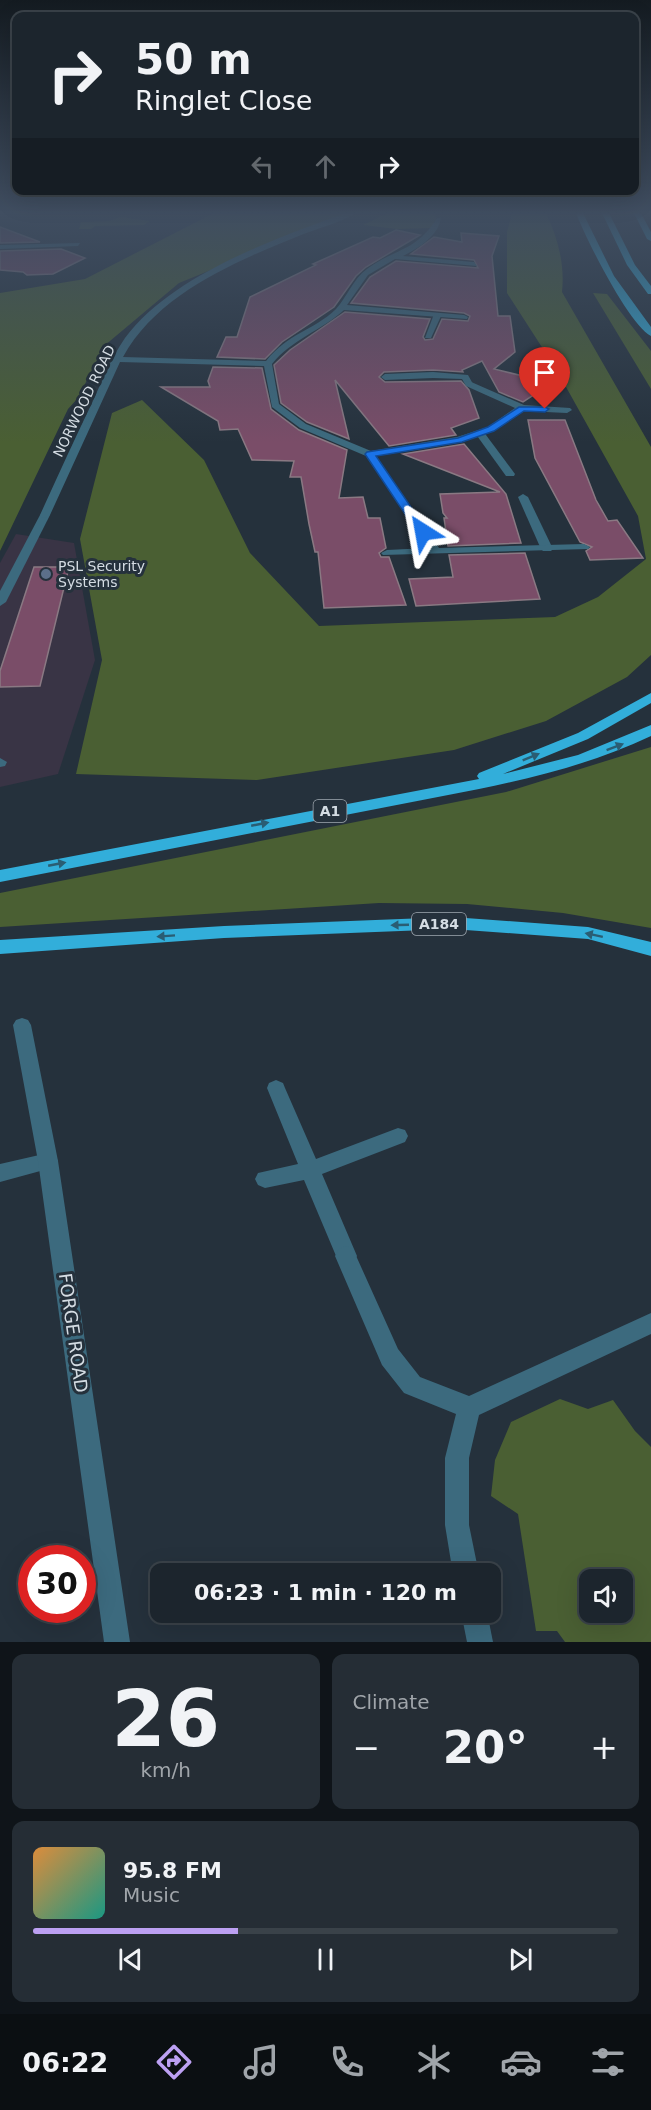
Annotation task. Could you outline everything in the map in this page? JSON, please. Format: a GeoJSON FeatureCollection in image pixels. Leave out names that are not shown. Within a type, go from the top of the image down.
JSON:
{"type":"FeatureCollection","features":[{"type":"Feature","properties":{"kind":"highway"},"geometry":{"type":"LineString","coordinates":[[619,290],[651,333]]}},
{"type":"Feature","properties":{"kind":"highway","name":"A1"},"geometry":{"type":"LineString","coordinates":[[457,787],[583,736],[651,697]]}},
{"type":"Feature","properties":{"kind":"highway","name":"A1"},"geometry":{"type":"LineString","coordinates":[[0,876],[203,835],[531,775],[618,747],[651,730]]}},
{"type":"Feature","properties":{"kind":"highway","name":"A184"},"geometry":{"type":"LineString","coordinates":[[0,947],[224,932],[452,924],[588,933],[651,949]]}},
{"type":"Feature","properties":{"kind":"street","name":"NORWOOD ROAD"},"geometry":{"type":"LineString","coordinates":[[0,602],[45,515],[106,380],[118,359],[138,328],[187,290]]}},
{"type":"Feature","properties":{"kind":"street"},"geometry":{"type":"LineString","coordinates":[[353,290],[341,307],[278,349],[268,364],[275,405],[303,426],[370,454],[459,440],[491,429],[522,408]]}},
{"type":"Feature","properties":{"kind":"street"},"geometry":{"type":"LineString","coordinates":[[341,307],[464,317]]}},
{"type":"Feature","properties":{"kind":"street"},"geometry":{"type":"LineString","coordinates":[[428,336],[437,316]]}},
{"type":"Feature","properties":{"kind":"street"},"geometry":{"type":"LineString","coordinates":[[118,359],[268,364]]}},
{"type":"Feature","properties":{"kind":"street"},"geometry":{"type":"LineString","coordinates":[[385,376],[465,377],[469,384],[522,408],[567,410]]}},
{"type":"Feature","properties":{"kind":"street"},"geometry":{"type":"LineString","coordinates":[[480,433],[510,474]]}},
{"type":"Feature","properties":{"kind":"street"},"geometry":{"type":"LineString","coordinates":[[370,454],[436,552]]}},
{"type":"Feature","properties":{"kind":"street"},"geometry":{"type":"LineString","coordinates":[[523,497],[547,549]]}},
{"type":"Feature","properties":{"kind":"street"},"geometry":{"type":"LineString","coordinates":[[387,553],[584,548]]}},
{"type":"Feature","properties":{"kind":"street","name":"FORGE ROAD"},"geometry":{"type":"LineString","coordinates":[[22,1025],[48,1161],[117,1642]]}},
{"type":"Feature","properties":{"kind":"street"},"geometry":{"type":"LineString","coordinates":[[276,1088],[390,1357],[412,1385],[469,1408],[651,1323]]}},
{"type":"Feature","properties":{"kind":"street"},"geometry":{"type":"LineString","coordinates":[[265,1179],[310,1170],[398,1136]]}},
{"type":"Feature","properties":{"kind":"street"},"geometry":{"type":"LineString","coordinates":[[0,1173],[48,1161]]}},
{"type":"Feature","properties":{"kind":"street"},"geometry":{"type":"LineString","coordinates":[[464,1563],[457,1525],[458,1458],[469,1408]]}},
{"type":"Feature","properties":{"kind":"street"},"geometry":{"type":"LineString","coordinates":[[476,1623],[480,1642]]}},
{"type":"Feature","properties":{"kind":"shaded area"},"geometry":{"type":"Polygon","coordinates":[[[16,534],[74,543],[95,660],[58,774],[0,787],[0,563],[16,534]]]}},
{"type":"Feature","properties":{"kind":"green space"},"geometry":{"type":"Polygon","coordinates":[[[20,290],[171,290],[104,346],[78,398],[68,409],[0,551],[0,293],[20,290]]]}},
{"type":"Feature","properties":{"kind":"green space"},"geometry":{"type":"Polygon","coordinates":[[[507,290],[562,290],[651,447],[651,655],[627,677],[546,721],[454,750],[257,780],[76,774],[102,660],[80,539],[112,413],[142,400],[204,460],[250,553],[319,626],[555,617],[598,597],[646,559],[638,516],[556,369],[507,290]]]}},
{"type":"Feature","properties":{"kind":"green space"},"geometry":{"type":"Polygon","coordinates":[[[593,293],[607,294],[651,351],[651,389],[593,293]]]}},
{"type":"Feature","properties":{"kind":"green space"},"geometry":{"type":"Polygon","coordinates":[[[651,747],[651,928],[563,913],[467,904],[379,903],[0,927],[0,893],[506,792],[651,747]]]}},
{"type":"Feature","properties":{"kind":"green space"},"geometry":{"type":"Polygon","coordinates":[[[560,1399],[588,1409],[613,1400],[635,1431],[651,1447],[651,1642],[565,1642],[557,1631],[536,1631],[518,1514],[491,1496],[495,1460],[511,1422],[560,1399]]]}},
{"type":"Feature","properties":{"kind":"building"},"geometry":{"type":"Polygon","coordinates":[[[265,290],[346,290],[334,307],[282,342],[265,359],[217,357],[226,337],[237,337],[250,297],[265,290]]]}},
{"type":"Feature","properties":{"kind":"building"},"geometry":{"type":"Polygon","coordinates":[[[361,290],[495,290],[498,316],[510,316],[515,352],[494,369],[552,383],[523,402],[499,392],[482,361],[462,370],[463,372],[433,370],[384,372],[379,377],[385,382],[461,381],[469,390],[479,418],[451,428],[456,435],[389,446],[335,380],[349,439],[307,422],[281,403],[274,365],[290,350],[345,312],[430,319],[423,337],[425,340],[433,339],[442,319],[468,321],[470,316],[464,313],[351,303],[361,290]]]}},
{"type":"Feature","properties":{"kind":"building"},"geometry":{"type":"Polygon","coordinates":[[[213,367],[262,368],[271,409],[299,430],[347,450],[339,498],[363,497],[368,518],[380,518],[386,548],[379,553],[381,557],[389,557],[406,605],[324,608],[318,552],[315,552],[301,477],[290,477],[294,461],[252,460],[238,429],[220,430],[218,421],[161,387],[210,387],[208,381],[213,367]]]}},
{"type":"Feature","properties":{"kind":"building"},"geometry":{"type":"Polygon","coordinates":[[[528,420],[565,420],[596,500],[608,521],[617,520],[643,558],[590,560],[586,551],[592,547],[580,542],[535,458],[528,420]]]}},
{"type":"Feature","properties":{"kind":"building"},"geometry":{"type":"Polygon","coordinates":[[[464,444],[506,494],[521,543],[448,546],[444,518],[447,518],[443,513],[440,494],[500,492],[403,454],[464,444]]]}},
{"type":"Feature","properties":{"kind":"building"},"geometry":{"type":"Polygon","coordinates":[[[525,553],[540,599],[416,606],[409,579],[453,577],[449,555],[525,553]]]}},
{"type":"Feature","properties":{"kind":"building"},"geometry":{"type":"Polygon","coordinates":[[[34,567],[69,567],[40,686],[0,687],[0,671],[34,567]]]}},
{"type":"Feature","properties":{"kind":"place","name":"PSL Security Systems"},"geometry":{"type":"Point","coordinates":[46,574]}},
{"type":"Feature","properties":{"kind":"route"},"geometry":{"type":"LineString","coordinates":[[423,532],[370,454],[459,440],[491,429],[522,408],[545,409]]}}]}
